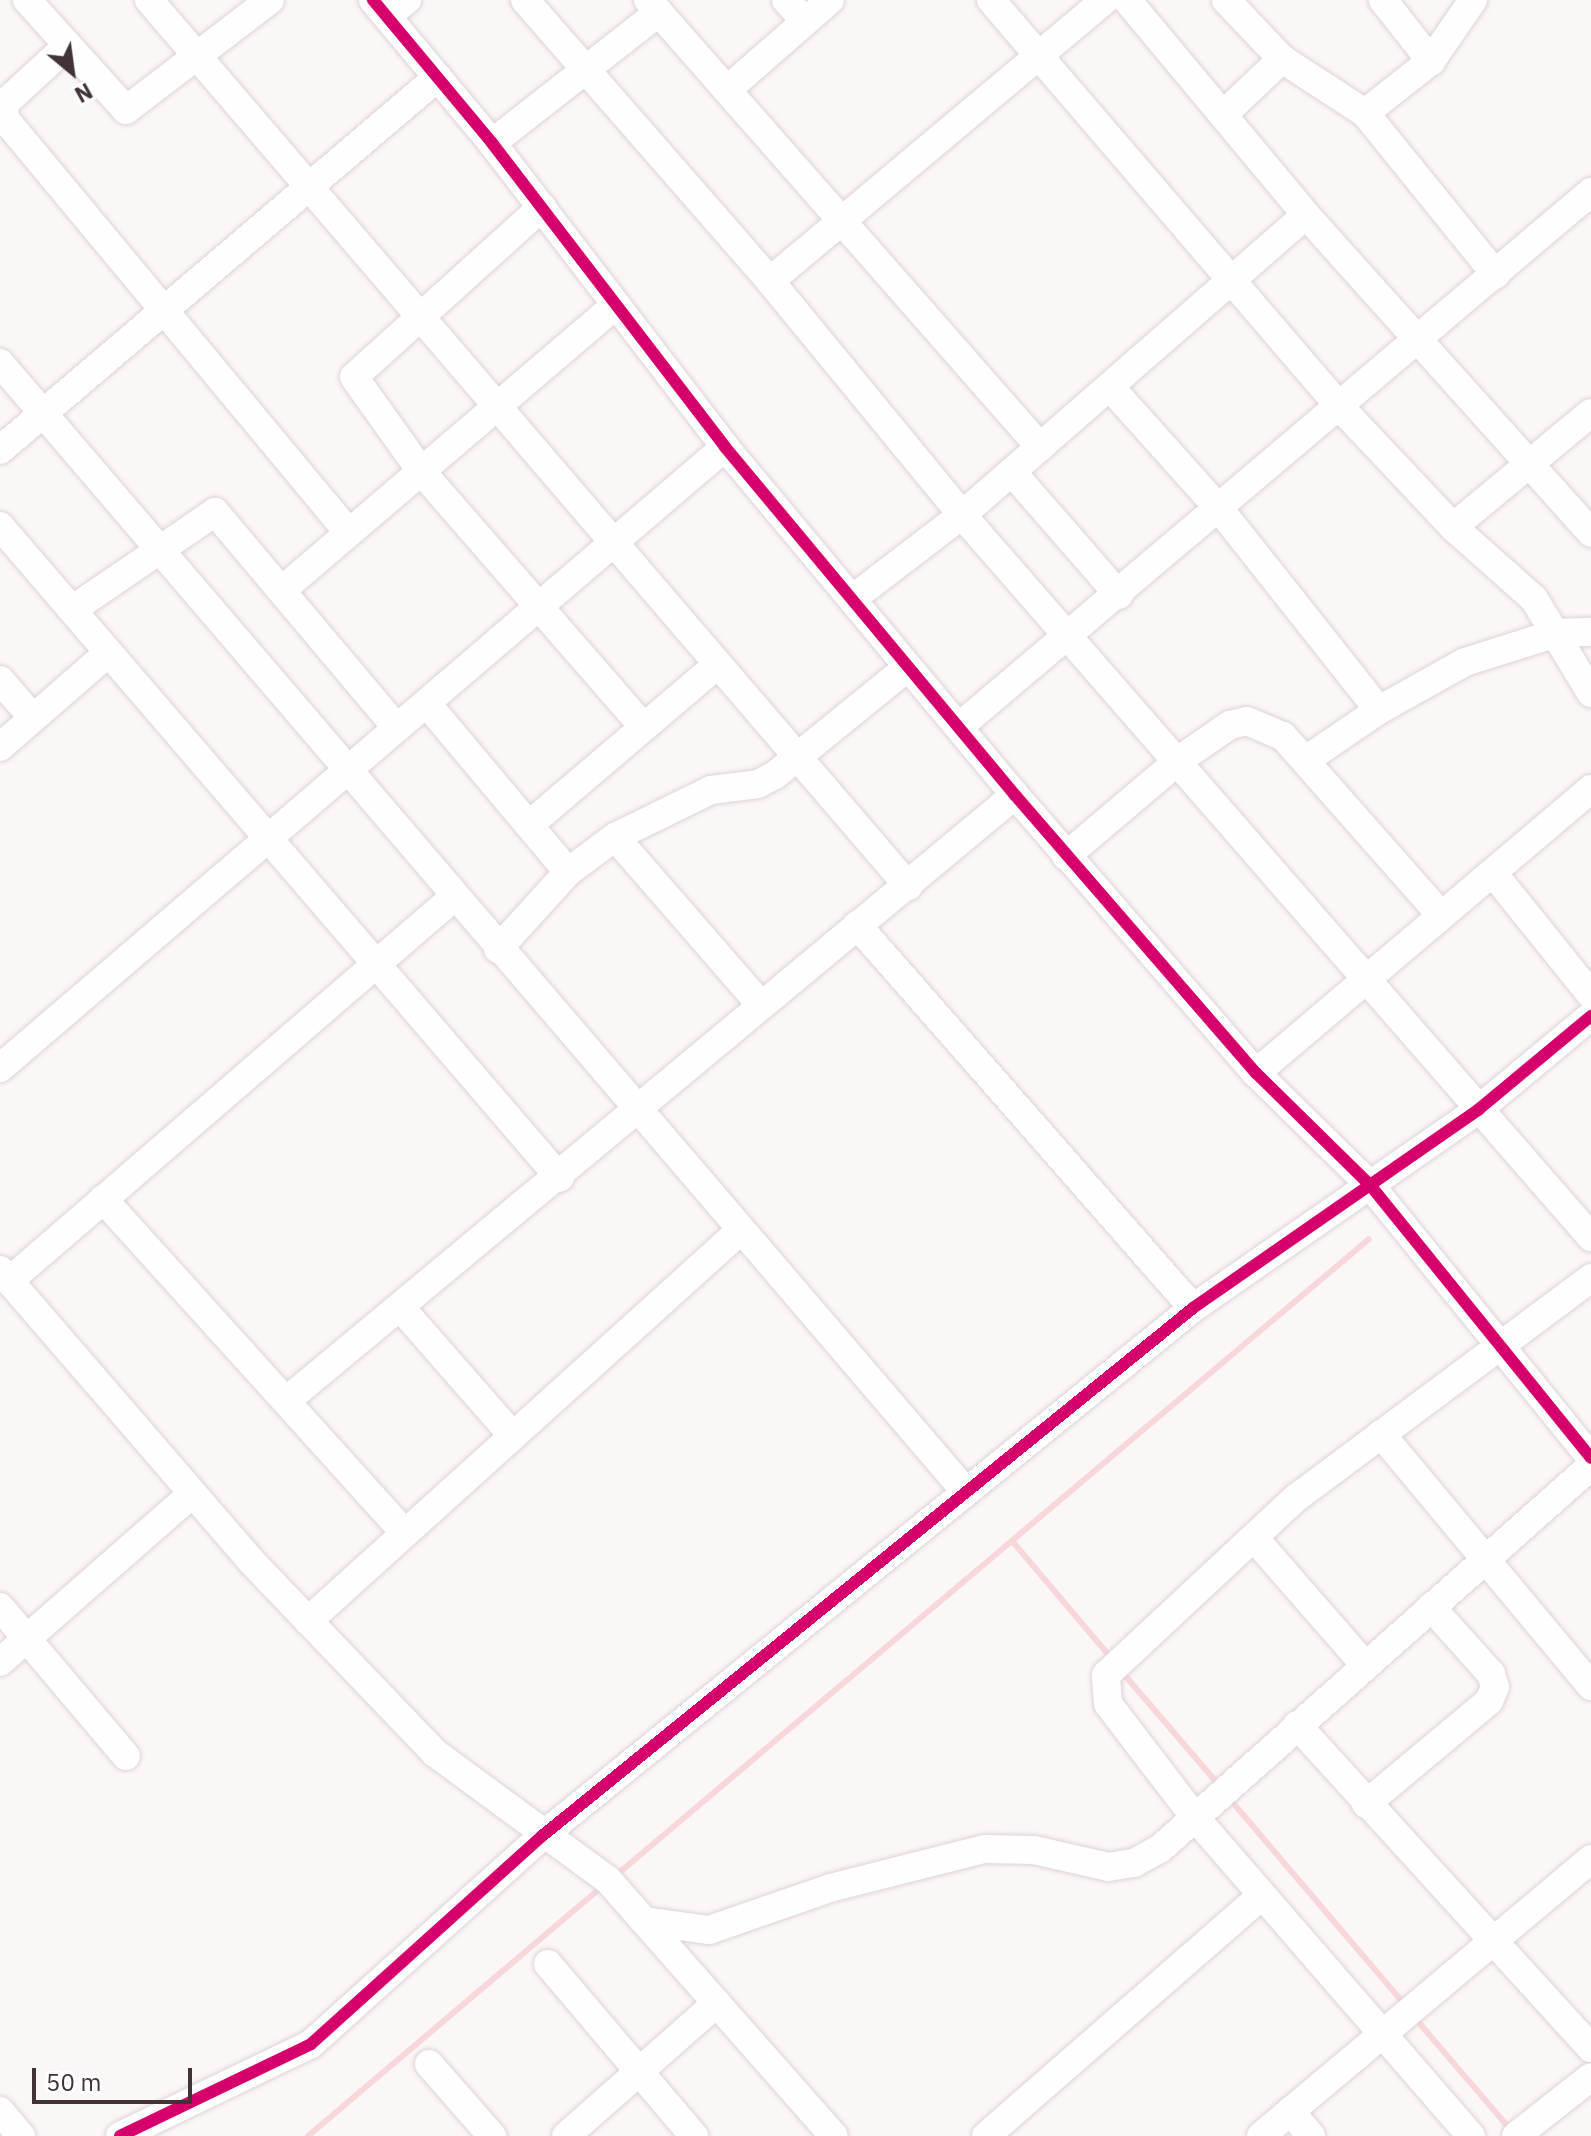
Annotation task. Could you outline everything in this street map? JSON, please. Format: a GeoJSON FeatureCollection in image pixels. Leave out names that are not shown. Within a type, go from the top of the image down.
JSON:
{"type":"FeatureCollection","features":[{"type":"Feature","properties":{"kind":"street"},"geometry":{"type":"LineString","coordinates":[[27,0],[126,110],[199,59],[270,0]]}},
{"type":"Feature","properties":{"kind":"street"},"geometry":{"type":"LineString","coordinates":[[149,0],[494,409],[908,886]]}},
{"type":"Feature","properties":{"kind":"street"},"geometry":{"type":"LineString","coordinates":[[525,0],[585,74],[770,281],[962,515],[1179,760],[1591,1237]]}},
{"type":"Feature","properties":{"kind":"street"},"geometry":{"type":"LineString","coordinates":[[728,89],[796,10],[830,0]]}},
{"type":"Feature","properties":{"kind":"street"},"geometry":{"type":"LineString","coordinates":[[991,0],[1340,407],[1453,527],[1519,581],[1557,633],[1591,693]]}},
{"type":"Feature","properties":{"kind":"street"},"geometry":{"type":"LineString","coordinates":[[770,281],[1105,0]]}},
{"type":"Feature","properties":{"kind":"street"},"geometry":{"type":"LineString","coordinates":[[1127,0],[1225,113],[1306,215],[1591,533]]}},
{"type":"Feature","properties":{"kind":"street"},"geometry":{"type":"LineString","coordinates":[[1226,0],[1282,59],[1365,113],[1496,275]]}},
{"type":"Feature","properties":{"kind":"street"},"geometry":{"type":"LineString","coordinates":[[1383,0],[1431,61]]}},
{"type":"Feature","properties":{"kind":"street"},"geometry":{"type":"LineString","coordinates":[[1365,113],[1431,61],[1473,0]]}},
{"type":"Feature","properties":{"kind":"street"},"geometry":{"type":"LineString","coordinates":[[389,5],[438,77],[542,207],[725,447],[1066,856],[1256,1073],[1370,1185],[1505,1346],[1591,1458]]}},
{"type":"Feature","properties":{"kind":"street"},"geometry":{"type":"LineString","coordinates":[[492,143],[585,74],[654,6],[1040,447]]}},
{"type":"Feature","properties":{"kind":"street"},"geometry":{"type":"LineString","coordinates":[[67,46],[1,111],[349,533]]}},
{"type":"Feature","properties":{"kind":"street"},"geometry":{"type":"LineString","coordinates":[[1225,113],[1282,59]]}},
{"type":"Feature","properties":{"kind":"street"},"geometry":{"type":"LineString","coordinates":[[0,450],[162,307],[438,77]]}},
{"type":"Feature","properties":{"kind":"street"},"geometry":{"type":"LineString","coordinates":[[960,726],[1221,511],[1591,192]]}},
{"type":"Feature","properties":{"kind":"street"},"geometry":{"type":"LineString","coordinates":[[542,207],[417,315],[354,377],[421,471],[643,726]]}},
{"type":"Feature","properties":{"kind":"street"},"geometry":{"type":"LineString","coordinates":[[852,599],[962,515],[1306,215]]}},
{"type":"Feature","properties":{"kind":"street"},"geometry":{"type":"LineString","coordinates":[[282,590],[616,305]]}},
{"type":"Feature","properties":{"kind":"street"},"geometry":{"type":"LineString","coordinates":[[0,363],[636,1112],[966,1492]]}},
{"type":"Feature","properties":{"kind":"street"},"geometry":{"type":"LineString","coordinates":[[1111,388],[1221,511],[1379,710]]}},
{"type":"Feature","properties":{"kind":"street"},"geometry":{"type":"LineString","coordinates":[[1453,527],[1591,413]]}},
{"type":"Feature","properties":{"kind":"street"},"geometry":{"type":"LineString","coordinates":[[0,1068],[397,728],[428,705],[725,447]]}},
{"type":"Feature","properties":{"kind":"street"},"geometry":{"type":"LineString","coordinates":[[1012,472],[1119,595]]}},
{"type":"Feature","properties":{"kind":"street"},"geometry":{"type":"LineString","coordinates":[[73,609],[155,548],[215,512],[397,728]]}},
{"type":"Feature","properties":{"kind":"street"},"geometry":{"type":"LineString","coordinates":[[0,526],[560,1178]]}},
{"type":"Feature","properties":{"kind":"street"},"geometry":{"type":"LineString","coordinates":[[1306,760],[1379,710],[1465,662],[1557,633],[1591,632]]}},
{"type":"Feature","properties":{"kind":"street"},"geometry":{"type":"LineString","coordinates":[[0,747],[108,653]]}},
{"type":"Feature","properties":{"kind":"street"},"geometry":{"type":"LineString","coordinates":[[529,825],[717,665]]}},
{"type":"Feature","properties":{"kind":"street"},"geometry":{"type":"LineString","coordinates":[[498,949],[568,872],[615,837],[711,790],[758,784],[797,758],[908,667]]}},
{"type":"Feature","properties":{"kind":"street"},"geometry":{"type":"LineString","coordinates":[[0,680],[32,717]]}},
{"type":"Feature","properties":{"kind":"street"},"geometry":{"type":"LineString","coordinates":[[428,705],[568,872]]}},
{"type":"Feature","properties":{"kind":"street"},"geometry":{"type":"LineString","coordinates":[[1066,856],[1179,760],[1230,725],[1247,721],[1283,736],[1441,915]]}},
{"type":"Feature","properties":{"kind":"street"},"geometry":{"type":"LineString","coordinates":[[1256,1073],[1591,789]]}},
{"type":"Feature","properties":{"kind":"street"},"geometry":{"type":"LineString","coordinates":[[286,1401],[560,1178],[761,1005],[1015,795]]}},
{"type":"Feature","properties":{"kind":"street"},"geometry":{"type":"LineString","coordinates":[[615,837],[761,1005]]}},
{"type":"Feature","properties":{"kind":"street"},"geometry":{"type":"LineString","coordinates":[[1493,873],[1591,995]]}},
{"type":"Feature","properties":{"kind":"street"},"geometry":{"type":"LineString","coordinates":[[454,897],[103,1199],[4,1275],[192,1494],[435,1753],[542,1836],[613,1885],[834,2136]]}},
{"type":"Feature","properties":{"kind":"street"},"geometry":{"type":"LineString","coordinates":[[857,925],[1193,1308]]}},
{"type":"Feature","properties":{"kind":"street"},"geometry":{"type":"LineString","coordinates":[[120,2136],[311,2044],[542,1836],[1193,1308],[1479,1109],[1591,1016]]}},
{"type":"Feature","properties":{"kind":"street"},"geometry":{"type":"LineString","coordinates":[[103,1199],[403,1531]]}},
{"type":"Feature","properties":{"kind":"street"},"geometry":{"type":"LineString","coordinates":[[308,1621],[403,1531],[740,1231]]}},
{"type":"Feature","properties":{"kind":"street"},"geometry":{"type":"LineString","coordinates":[[1471,2136],[1193,1815],[1108,1704],[1106,1675],[1255,1539],[1277,1514],[1381,1434],[1505,1346],[1591,1278]]}},
{"type":"Feature","properties":{"kind":"street"},"geometry":{"type":"LineString","coordinates":[[401,1308],[512,1435]]}},
{"type":"Feature","properties":{"kind":"street"},"geometry":{"type":"LineString","coordinates":[[1381,1434],[1591,1686]]}},
{"type":"Feature","properties":{"kind":"street"},"geometry":{"type":"LineString","coordinates":[[644,1921],[709,1930],[830,1888],[984,1849],[1034,1850],[1108,1867],[1134,1863],[1161,1848],[1193,1815],[1363,1663],[1591,1466]]}},
{"type":"Feature","properties":{"kind":"street"},"geometry":{"type":"LineString","coordinates":[[0,1662],[192,1494]]}},
{"type":"Feature","properties":{"kind":"street"},"geometry":{"type":"LineString","coordinates":[[1255,1539],[1363,1663]]}},
{"type":"Feature","properties":{"kind":"street"},"geometry":{"type":"LineString","coordinates":[[0,1607],[126,1756]]}},
{"type":"Feature","properties":{"kind":"street"},"geometry":{"type":"LineString","coordinates":[[1366,1804],[1489,1701],[1495,1687],[1491,1674],[1431,1607]]}},
{"type":"Feature","properties":{"kind":"street"},"geometry":{"type":"LineString","coordinates":[[1297,1725],[1591,2048]]}},
{"type":"Feature","properties":{"kind":"street"},"geometry":{"type":"LineString","coordinates":[[1261,2136],[1591,1859]]}},
{"type":"Feature","properties":{"kind":"street"},"geometry":{"type":"LineString","coordinates":[[986,2136],[1262,1895]]}},
{"type":"Feature","properties":{"kind":"street"},"geometry":{"type":"LineString","coordinates":[[548,1964],[694,2136]]}},
{"type":"Feature","properties":{"kind":"street"},"geometry":{"type":"LineString","coordinates":[[566,2136],[717,2003]]}},
{"type":"Feature","properties":{"kind":"street"},"geometry":{"type":"LineString","coordinates":[[429,2064],[492,2136]]}},
{"type":"Feature","properties":{"kind":"street"},"geometry":{"type":"LineString","coordinates":[[1516,2136],[1591,2077]]}},
{"type":"Feature","properties":{"kind":"street"},"geometry":{"type":"LineString","coordinates":[[0,2111],[21,2136]]}},
{"type":"Feature","properties":{"kind":"street"},"geometry":{"type":"LineString","coordinates":[[1290,2111],[1311,2136]]}},
{"type":"Feature","properties":{"kind":"waterway"},"geometry":{"type":"LineString","coordinates":[[614,1877],[1369,1239]]}},
{"type":"Feature","properties":{"kind":"waterway"},"geometry":{"type":"LineString","coordinates":[[1012,1541],[1113,1660]]}},
{"type":"Feature","properties":{"kind":"waterway"},"geometry":{"type":"LineString","coordinates":[[1122,1672],[1219,1785]]}},
{"type":"Feature","properties":{"kind":"waterway"},"geometry":{"type":"LineString","coordinates":[[1228,1797],[1405,2005]]}},
{"type":"Feature","properties":{"kind":"waterway"},"geometry":{"type":"LineString","coordinates":[[308,2136],[602,1887]]}},
{"type":"Feature","properties":{"kind":"waterway"},"geometry":{"type":"LineString","coordinates":[[1414,2017],[1511,2130]]}},
{"type":"Feature","properties":{"kind":"cycle path"},"geometry":{"type":"LineString","coordinates":[[373,0],[492,143],[725,447],[1015,795],[1256,1073],[1370,1185],[1591,1458]]}},
{"type":"Feature","properties":{"kind":"cycle path"},"geometry":{"type":"LineString","coordinates":[[120,2136],[311,2044],[542,1836],[1193,1308],[1479,1109],[1591,1016]]}}]}
